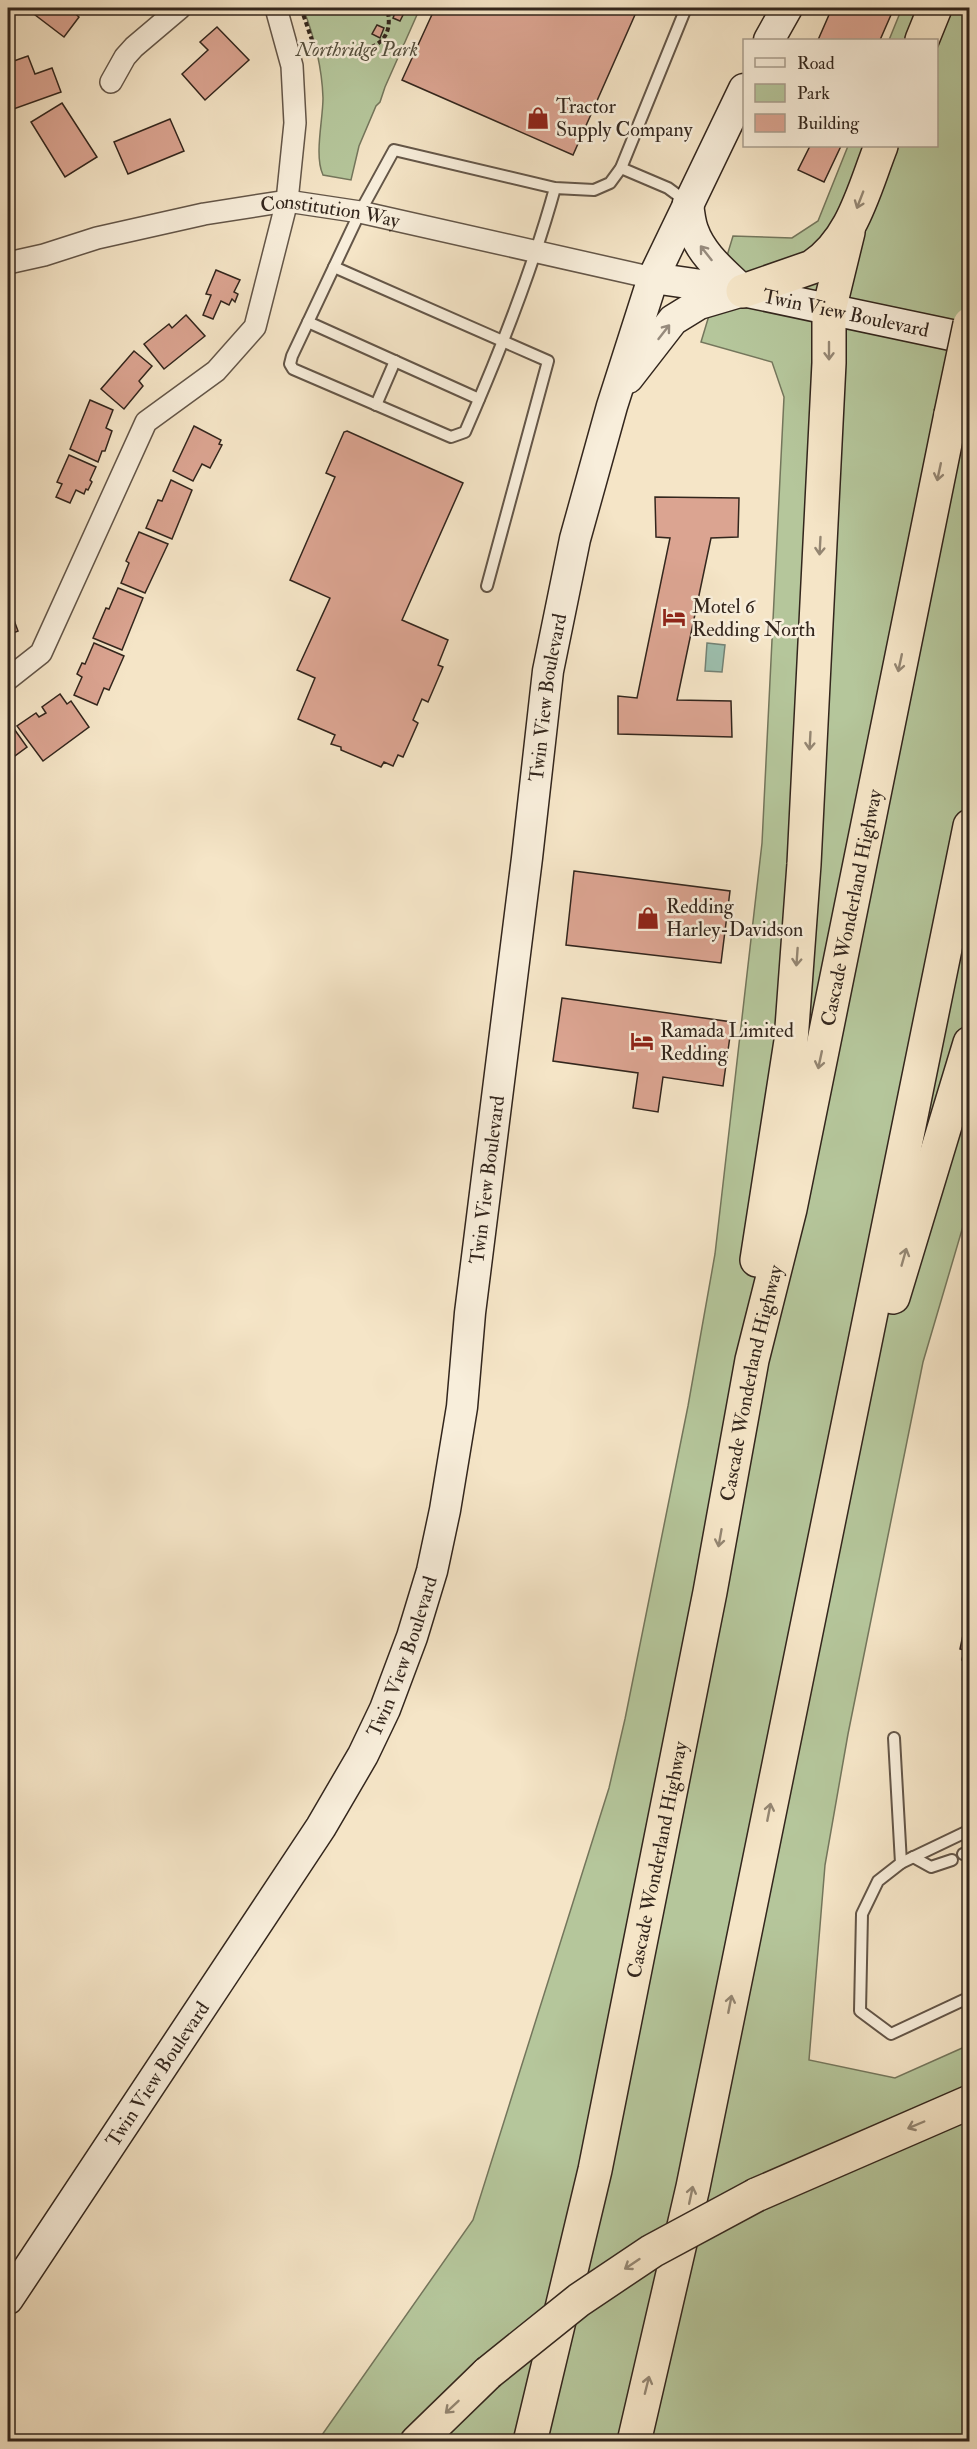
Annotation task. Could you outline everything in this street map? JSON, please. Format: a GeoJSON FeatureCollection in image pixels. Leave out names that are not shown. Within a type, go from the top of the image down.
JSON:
{"type":"FeatureCollection","features":[{"type":"Feature","properties":{"kind":"highway"},"geometry":{"type":"LineString","coordinates":[[922,39],[935,8]]}},
{"type":"Feature","properties":{"kind":"highway"},"geometry":{"type":"LineString","coordinates":[[752,1360],[756,1269],[791,1041],[822,511],[829,310],[848,232],[881,147]]}},
{"type":"Feature","properties":{"kind":"highway"},"geometry":{"type":"LineString","coordinates":[[743,291],[812,267],[820,262],[848,232]]}},
{"type":"Feature","properties":{"kind":"highway","name":"Cascade Wonderland Highway"},"geometry":{"type":"LineString","coordinates":[[530,2442],[595,2170],[710,1592],[752,1360],[790,1209],[969,324]]}},
{"type":"Feature","properties":{"kind":"highway"},"geometry":{"type":"LineString","coordinates":[[634,2442],[693,2187],[969,826]]}},
{"type":"Feature","properties":{"kind":"highway"},"geometry":{"type":"LineString","coordinates":[[850,1411],[878,1347],[969,1043]]}},
{"type":"Feature","properties":{"kind":"highway"},"geometry":{"type":"LineString","coordinates":[[417,2442],[488,2373],[579,2300],[652,2251],[756,2195],[969,2102]]}},
{"type":"Feature","properties":{"kind":"street"},"geometry":{"type":"LineString","coordinates":[[111,82],[125,57],[134,47],[180,8]]}},
{"type":"Feature","properties":{"kind":"street"},"geometry":{"type":"LineString","coordinates":[[8,679],[41,653],[146,422],[216,371],[255,327],[287,201],[295,123],[292,66],[276,8]]}},
{"type":"Feature","properties":{"kind":"street"},"geometry":{"type":"LineString","coordinates":[[771,39],[787,8]]}},
{"type":"Feature","properties":{"kind":"street"},"geometry":{"type":"LineString","coordinates":[[653,278],[743,90]]}},
{"type":"Feature","properties":{"kind":"street","name":"Constitution Way"},"geometry":{"type":"LineString","coordinates":[[8,263],[44,255],[97,238],[204,214],[287,201],[360,212],[653,278]]}},
{"type":"Feature","properties":{"kind":"street"},"geometry":{"type":"LineString","coordinates":[[615,395],[673,320],[699,304],[743,291],[711,260],[700,244],[693,230],[688,203]]}},
{"type":"Feature","properties":{"kind":"street","name":"Twin View Boulevard"},"geometry":{"type":"LineString","coordinates":[[8,2299],[321,1827],[363,1755],[385,1709],[412,1636],[432,1571],[445,1510],[462,1407],[470,1313],[548,671],[575,539],[615,395],[653,278],[743,291],[969,339]]}},
{"type":"Feature","properties":{"kind":"lane"},"geometry":{"type":"LineString","coordinates":[[555,188],[538,252],[465,432],[451,437],[293,369],[290,364],[292,356],[360,212],[394,150],[555,188],[594,190],[610,183],[621,168],[686,8]]}},
{"type":"Feature","properties":{"kind":"lane"},"geometry":{"type":"LineString","coordinates":[[621,168],[668,188],[688,203]]}},
{"type":"Feature","properties":{"kind":"lane"},"geometry":{"type":"LineString","coordinates":[[334,267],[548,361],[487,586]]}},
{"type":"Feature","properties":{"kind":"lane"},"geometry":{"type":"LineString","coordinates":[[308,322],[479,399]]}},
{"type":"Feature","properties":{"kind":"lane"},"geometry":{"type":"LineString","coordinates":[[376,405],[395,361]]}},
{"type":"Feature","properties":{"kind":"lane"},"geometry":{"type":"LineString","coordinates":[[894,1738],[901,1863]]}},
{"type":"Feature","properties":{"kind":"lane"},"geometry":{"type":"LineString","coordinates":[[969,1830],[901,1863],[878,1881],[862,1914],[860,2011],[891,2034],[969,1997]]}},
{"type":"Feature","properties":{"kind":"lane"},"geometry":{"type":"LineString","coordinates":[[913,1857],[931,1868],[952,1860]]}},
{"type":"Feature","properties":{"kind":"path"},"geometry":{"type":"LineString","coordinates":[[301,8],[316,55],[372,49],[379,43],[386,29],[387,8]]}},
{"type":"Feature","properties":{"kind":"green space","name":"Northridge Park"},"geometry":{"type":"Polygon","coordinates":[[[303,8],[420,8],[359,146],[351,180],[323,175],[320,167],[319,148],[323,107],[321,75],[317,52],[303,8]]]}},
{"type":"Feature","properties":{"kind":"green space"},"geometry":{"type":"Polygon","coordinates":[[[902,8],[969,8],[969,1206],[923,1362],[848,1734],[825,1865],[809,2060],[895,2078],[969,2045],[969,2441],[317,2442],[473,2220],[609,1788],[688,1406],[715,1254],[762,843],[784,397],[772,362],[701,342],[733,236],[792,238],[818,221],[848,147],[938,147],[938,39],[889,39],[902,8]]]}},
{"type":"Feature","properties":{"kind":"shaded area"},"geometry":{"type":"Polygon","coordinates":[[[707,643],[725,645],[722,672],[705,671],[707,643]]]}},
{"type":"Feature","properties":{"kind":"building"},"geometry":{"type":"Polygon","coordinates":[[[26,8],[73,8],[71,10],[79,17],[64,37],[26,8]]]}},
{"type":"Feature","properties":{"kind":"building"},"geometry":{"type":"Polygon","coordinates":[[[397,8],[405,11],[400,21],[393,18],[397,8]]]}},
{"type":"Feature","properties":{"kind":"building","name":"Tractor Supply Company"},"geometry":{"type":"Polygon","coordinates":[[[435,8],[638,8],[573,155],[402,80],[435,8]]]}},
{"type":"Feature","properties":{"kind":"building"},"geometry":{"type":"Polygon","coordinates":[[[832,8],[894,8],[880,39],[818,39],[832,8]]]}},
{"type":"Feature","properties":{"kind":"building"},"geometry":{"type":"Polygon","coordinates":[[[377,25],[384,28],[380,38],[372,34],[377,25]]]}},
{"type":"Feature","properties":{"kind":"building"},"geometry":{"type":"Polygon","coordinates":[[[217,27],[249,60],[205,100],[182,74],[208,50],[200,42],[217,27]]]}},
{"type":"Feature","properties":{"kind":"building"},"geometry":{"type":"Polygon","coordinates":[[[28,56],[35,74],[52,68],[61,92],[8,111],[8,63],[28,56]]]}},
{"type":"Feature","properties":{"kind":"building"},"geometry":{"type":"Polygon","coordinates":[[[62,103],[97,157],[65,177],[31,122],[62,103]]]}},
{"type":"Feature","properties":{"kind":"building"},"geometry":{"type":"Polygon","coordinates":[[[170,119],[184,151],[128,174],[114,142],[170,119]]]}},
{"type":"Feature","properties":{"kind":"building"},"geometry":{"type":"Polygon","coordinates":[[[810,147],[841,147],[824,182],[798,170],[810,147]]]}},
{"type":"Feature","properties":{"kind":"building"},"geometry":{"type":"Polygon","coordinates":[[[216,270],[240,280],[234,292],[238,294],[235,302],[232,299],[229,305],[221,301],[213,319],[203,315],[211,295],[206,294],[216,270]]]}},
{"type":"Feature","properties":{"kind":"building"},"geometry":{"type":"Polygon","coordinates":[[[186,315],[205,336],[164,369],[144,344],[169,324],[172,328],[186,315]]]}},
{"type":"Feature","properties":{"kind":"building"},"geometry":{"type":"Polygon","coordinates":[[[134,351],[152,366],[139,381],[143,386],[124,409],[101,389],[134,351]]]}},
{"type":"Feature","properties":{"kind":"building"},"geometry":{"type":"Polygon","coordinates":[[[90,400],[113,410],[106,428],[112,431],[105,451],[102,451],[98,462],[70,449],[90,400]]]}},
{"type":"Feature","properties":{"kind":"building"},"geometry":{"type":"Polygon","coordinates":[[[194,426],[221,440],[219,444],[222,445],[210,468],[202,464],[193,481],[173,471],[194,426]]]}},
{"type":"Feature","properties":{"kind":"building"},"geometry":{"type":"Polygon","coordinates":[[[347,431],[463,483],[402,620],[448,640],[438,665],[443,667],[428,702],[422,699],[413,720],[418,723],[403,757],[398,755],[393,766],[384,762],[381,767],[341,750],[341,747],[331,744],[335,735],[298,719],[315,678],[297,670],[330,598],[290,580],[335,477],[326,473],[344,432],[347,431]]]}},
{"type":"Feature","properties":{"kind":"building"},"geometry":{"type":"Polygon","coordinates":[[[69,455],[96,467],[88,490],[86,489],[84,494],[76,490],[70,503],[56,497],[62,484],[57,482],[69,455]]]}},
{"type":"Feature","properties":{"kind":"building"},"geometry":{"type":"Polygon","coordinates":[[[171,480],[192,490],[172,539],[146,528],[158,500],[162,501],[171,480]]]}},
{"type":"Feature","properties":{"kind":"building","name":"Motel 6 Redding North"},"geometry":{"type":"Polygon","coordinates":[[[655,497],[739,498],[738,537],[711,538],[677,700],[731,701],[732,737],[618,734],[618,696],[637,698],[670,538],[656,537],[655,497]]]}},
{"type":"Feature","properties":{"kind":"building"},"geometry":{"type":"Polygon","coordinates":[[[139,532],[168,544],[145,593],[121,583],[129,563],[126,561],[139,532]]]}},
{"type":"Feature","properties":{"kind":"building"},"geometry":{"type":"Polygon","coordinates":[[[118,588],[143,598],[122,650],[93,638],[118,588]]]}},
{"type":"Feature","properties":{"kind":"building"},"geometry":{"type":"Polygon","coordinates":[[[8,604],[18,631],[8,635],[8,604]]]}},
{"type":"Feature","properties":{"kind":"building"},"geometry":{"type":"Polygon","coordinates":[[[94,643],[124,656],[109,690],[104,688],[97,705],[74,695],[82,677],[77,674],[82,663],[85,664],[94,643]]]}},
{"type":"Feature","properties":{"kind":"building"},"geometry":{"type":"Polygon","coordinates":[[[60,694],[67,704],[71,701],[89,727],[43,761],[17,726],[36,713],[39,717],[46,713],[42,707],[60,694]]]}},
{"type":"Feature","properties":{"kind":"building"},"geometry":{"type":"Polygon","coordinates":[[[12,726],[27,747],[8,761],[8,729],[12,726]]]}},
{"type":"Feature","properties":{"kind":"building","name":"Redding Harley-Davidson"},"geometry":{"type":"Polygon","coordinates":[[[574,871],[730,891],[721,963],[566,945],[574,871]]]}},
{"type":"Feature","properties":{"kind":"building","name":"Ramada Limited Redding"},"geometry":{"type":"Polygon","coordinates":[[[562,998],[732,1022],[723,1086],[663,1077],[658,1112],[633,1108],[638,1073],[553,1061],[562,998]]]}},
{"type":"Feature","properties":{"kind":"building"},"geometry":{"type":"Polygon","coordinates":[[[966,1621],[970,1621],[970,1672],[967,1671],[969,1662],[962,1660],[964,1650],[960,1649],[966,1621]]]}},
{"type":"Feature","properties":{"kind":"place","name":"Tractor Supply Company"},"geometry":{"type":"Point","coordinates":[538,118]}},
{"type":"Feature","properties":{"kind":"place","name":"Motel 6 Redding North"},"geometry":{"type":"Point","coordinates":[674,617]}},
{"type":"Feature","properties":{"kind":"place","name":"Redding Harley-Davidson"},"geometry":{"type":"Point","coordinates":[648,918]}},
{"type":"Feature","properties":{"kind":"place","name":"Ramada Limited Redding"},"geometry":{"type":"Point","coordinates":[642,1041]}}]}
